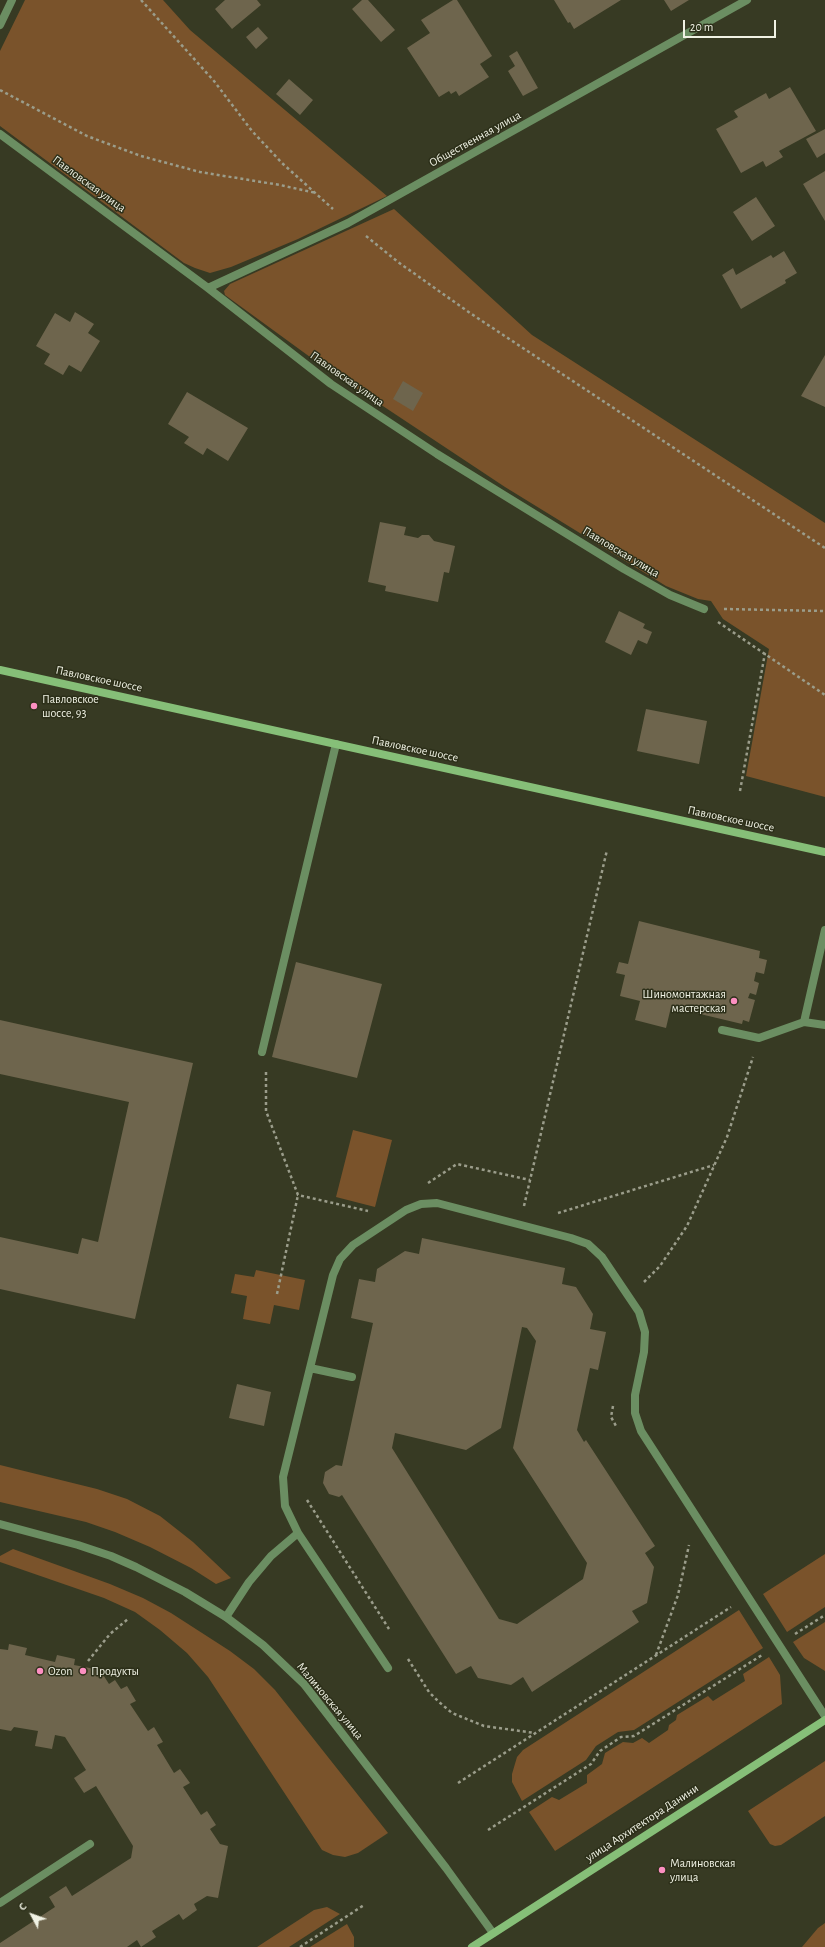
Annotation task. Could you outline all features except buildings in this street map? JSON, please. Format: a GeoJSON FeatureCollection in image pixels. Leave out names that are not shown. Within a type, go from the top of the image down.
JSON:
{"type":"FeatureCollection","features":[{"type":"Feature","properties":{"kind":"main road","name":"Павловское шоссе"},"geometry":{"type":"LineString","coordinates":[[0,670],[825,852]]}},
{"type":"Feature","properties":{"kind":"main road","name":"улица Архитектора Данини"},"geometry":{"type":"LineString","coordinates":[[472,1947],[825,1720]]}},
{"type":"Feature","properties":{"kind":"street"},"geometry":{"type":"LineString","coordinates":[[0,25],[12,0]]}},
{"type":"Feature","properties":{"kind":"street","name":"Общественная улица"},"geometry":{"type":"LineString","coordinates":[[208,288],[348,223],[747,0]]}},
{"type":"Feature","properties":{"kind":"street","name":"Павловская улица"},"geometry":{"type":"LineString","coordinates":[[0,134],[208,288],[331,384],[437,454],[624,569],[670,595],[704,609]]}},
{"type":"Feature","properties":{"kind":"street"},"geometry":{"type":"LineString","coordinates":[[262,1052],[336,744]]}},
{"type":"Feature","properties":{"kind":"street"},"geometry":{"type":"LineString","coordinates":[[804,1022],[825,930]]}},
{"type":"Feature","properties":{"kind":"street"},"geometry":{"type":"LineString","coordinates":[[722,1030],[759,1038],[804,1022],[825,1025]]}},
{"type":"Feature","properties":{"kind":"street"},"geometry":{"type":"LineString","coordinates":[[388,1668],[298,1533],[285,1506],[283,1477],[333,1275],[340,1259],[353,1245],[406,1210],[421,1204],[437,1203],[588,1244],[602,1257],[629,1296],[638,1312],[645,1332],[644,1352],[635,1395],[635,1413],[641,1431],[825,1716]]}},
{"type":"Feature","properties":{"kind":"street"},"geometry":{"type":"LineString","coordinates":[[310,1368],[352,1378]]}},
{"type":"Feature","properties":{"kind":"street","name":"Малиновская улица"},"geometry":{"type":"LineString","coordinates":[[0,1524],[78,1545],[111,1556],[185,1592],[226,1617],[263,1645],[304,1684],[446,1868],[493,1933]]}},
{"type":"Feature","properties":{"kind":"street"},"geometry":{"type":"LineString","coordinates":[[226,1617],[249,1582],[271,1556],[298,1533]]}},
{"type":"Feature","properties":{"kind":"street"},"geometry":{"type":"LineString","coordinates":[[0,1903],[90,1844]]}},
{"type":"Feature","properties":{"kind":"path"},"geometry":{"type":"LineString","coordinates":[[141,0],[214,81],[252,131],[282,163],[348,223],[398,262],[470,313],[825,548]]}},
{"type":"Feature","properties":{"kind":"path"},"geometry":{"type":"LineString","coordinates":[[0,90],[87,136],[141,156],[200,172],[280,185],[317,194]]}},
{"type":"Feature","properties":{"kind":"path"},"geometry":{"type":"LineString","coordinates":[[704,609],[825,611]]}},
{"type":"Feature","properties":{"kind":"path"},"geometry":{"type":"LineString","coordinates":[[704,609],[718,622],[825,695]]}},
{"type":"Feature","properties":{"kind":"path"},"geometry":{"type":"LineString","coordinates":[[740,791],[765,653]]}},
{"type":"Feature","properties":{"kind":"path"},"geometry":{"type":"LineString","coordinates":[[520,1225],[607,850]]}},
{"type":"Feature","properties":{"kind":"path"},"geometry":{"type":"LineString","coordinates":[[629,1296],[660,1266],[686,1226],[727,1137],[759,1038]]}},
{"type":"Feature","properties":{"kind":"path"},"geometry":{"type":"LineString","coordinates":[[262,1052],[266,1065],[266,1111],[298,1195],[277,1294]]}},
{"type":"Feature","properties":{"kind":"path"},"geometry":{"type":"LineString","coordinates":[[424,1185],[457,1164],[530,1180]]}},
{"type":"Feature","properties":{"kind":"path"},"geometry":{"type":"LineString","coordinates":[[543,1231],[558,1213],[714,1164]]}},
{"type":"Feature","properties":{"kind":"path"},"geometry":{"type":"LineString","coordinates":[[298,1195],[372,1212],[379,1215],[387,1223]]}},
{"type":"Feature","properties":{"kind":"path"},"geometry":{"type":"LineString","coordinates":[[614,1403],[610,1417],[619,1430]]}},
{"type":"Feature","properties":{"kind":"path"},"geometry":{"type":"LineString","coordinates":[[304,1496],[390,1631]]}},
{"type":"Feature","properties":{"kind":"path"},"geometry":{"type":"LineString","coordinates":[[656,1655],[678,1595],[690,1540],[694,1547]]}},
{"type":"Feature","properties":{"kind":"path"},"geometry":{"type":"LineString","coordinates":[[458,1783],[732,1606],[745,1592]]}},
{"type":"Feature","properties":{"kind":"path"},"geometry":{"type":"LineString","coordinates":[[800,1631],[825,1615]]}},
{"type":"Feature","properties":{"kind":"path"},"geometry":{"type":"LineString","coordinates":[[88,1660],[110,1634],[128,1619]]}},
{"type":"Feature","properties":{"kind":"path"},"geometry":{"type":"LineString","coordinates":[[488,1830],[591,1764],[600,1751],[621,1737],[634,1736],[768,1652]]}},
{"type":"Feature","properties":{"kind":"path"},"geometry":{"type":"LineString","coordinates":[[407,1657],[429,1692],[452,1713],[484,1726],[535,1733]]}},
{"type":"Feature","properties":{"kind":"path"},"geometry":{"type":"LineString","coordinates":[[300,1947],[364,1905]]}},
{"type":"Feature","properties":{"kind":"shaded area"},"geometry":{"type":"Polygon","coordinates":[[[25,0],[163,0],[190,30],[387,196],[298,239],[231,267],[210,273],[184,263],[0,126],[0,51],[25,0]]]}},
{"type":"Feature","properties":{"kind":"shaded area"},"geometry":{"type":"Polygon","coordinates":[[[394,209],[532,335],[825,523],[825,797],[746,776],[769,649],[723,619],[711,601],[698,599],[666,586],[505,487],[321,365],[225,295],[224,291],[230,284],[394,209]]]}},
{"type":"Feature","properties":{"kind":"shaded area"},"geometry":{"type":"Polygon","coordinates":[[[353,1130],[392,1140],[375,1207],[336,1197],[353,1130]]]}},
{"type":"Feature","properties":{"kind":"shaded area"},"geometry":{"type":"Polygon","coordinates":[[[256,1270],[305,1280],[299,1310],[274,1305],[270,1324],[243,1319],[247,1296],[231,1293],[235,1274],[254,1277],[256,1270]]]}},
{"type":"Feature","properties":{"kind":"shaded area"},"geometry":{"type":"Polygon","coordinates":[[[0,1465],[97,1489],[127,1499],[160,1516],[193,1542],[231,1578],[216,1584],[191,1568],[150,1547],[115,1532],[86,1522],[0,1502],[0,1465]]]}},
{"type":"Feature","properties":{"kind":"shaded area"},"geometry":{"type":"Polygon","coordinates":[[[13,1549],[110,1584],[143,1598],[171,1613],[230,1651],[254,1669],[275,1690],[388,1833],[358,1853],[345,1857],[333,1855],[322,1850],[208,1677],[187,1653],[160,1630],[135,1612],[104,1598],[0,1562],[0,1556],[13,1549]]]}},
{"type":"Feature","properties":{"kind":"shaded area"},"geometry":{"type":"Polygon","coordinates":[[[825,1554],[825,1607],[787,1632],[763,1594],[825,1554]]]}},
{"type":"Feature","properties":{"kind":"shaded area"},"geometry":{"type":"Polygon","coordinates":[[[739,1610],[763,1648],[634,1730],[618,1732],[596,1746],[586,1760],[522,1801],[512,1782],[512,1774],[517,1757],[523,1750],[739,1610]]]}},
{"type":"Feature","properties":{"kind":"shaded area"},"geometry":{"type":"Polygon","coordinates":[[[825,1622],[825,1671],[804,1658],[793,1642],[825,1622]]]}},
{"type":"Feature","properties":{"kind":"shaded area"},"geometry":{"type":"Polygon","coordinates":[[[769,1657],[780,1675],[782,1704],[555,1851],[529,1812],[552,1797],[559,1800],[587,1783],[587,1775],[602,1764],[605,1753],[623,1742],[633,1743],[642,1738],[649,1743],[668,1730],[669,1725],[676,1720],[677,1715],[708,1696],[713,1701],[745,1681],[743,1674],[769,1657]]]}},
{"type":"Feature","properties":{"kind":"shaded area"},"geometry":{"type":"Polygon","coordinates":[[[825,1761],[825,1816],[781,1845],[775,1846],[770,1844],[748,1811],[825,1761]]]}},
{"type":"Feature","properties":{"kind":"shaded area"},"geometry":{"type":"Polygon","coordinates":[[[327,1907],[340,1914],[289,1947],[257,1947],[314,1910],[327,1907]]]}},
{"type":"Feature","properties":{"kind":"shaded area"},"geometry":{"type":"Polygon","coordinates":[[[825,1923],[825,1947],[802,1947],[818,1928],[825,1923]]]}},
{"type":"Feature","properties":{"kind":"shaded area"},"geometry":{"type":"Polygon","coordinates":[[[347,1924],[354,1937],[354,1947],[310,1947],[347,1924]]]}},
{"type":"Feature","properties":{"kind":"place","name":"Павловское шоссе, 93"},"geometry":{"type":"Point","coordinates":[34,706]}},
{"type":"Feature","properties":{"kind":"place","name":"Шиномонтажная мастерская"},"geometry":{"type":"Point","coordinates":[734,1001]}},
{"type":"Feature","properties":{"kind":"place","name":"Ozon"},"geometry":{"type":"Point","coordinates":[40,1671]}},
{"type":"Feature","properties":{"kind":"place","name":"Продукты"},"geometry":{"type":"Point","coordinates":[83,1671]}},
{"type":"Feature","properties":{"kind":"place","name":"Малиновская улица"},"geometry":{"type":"Point","coordinates":[662,1870]}}]}
